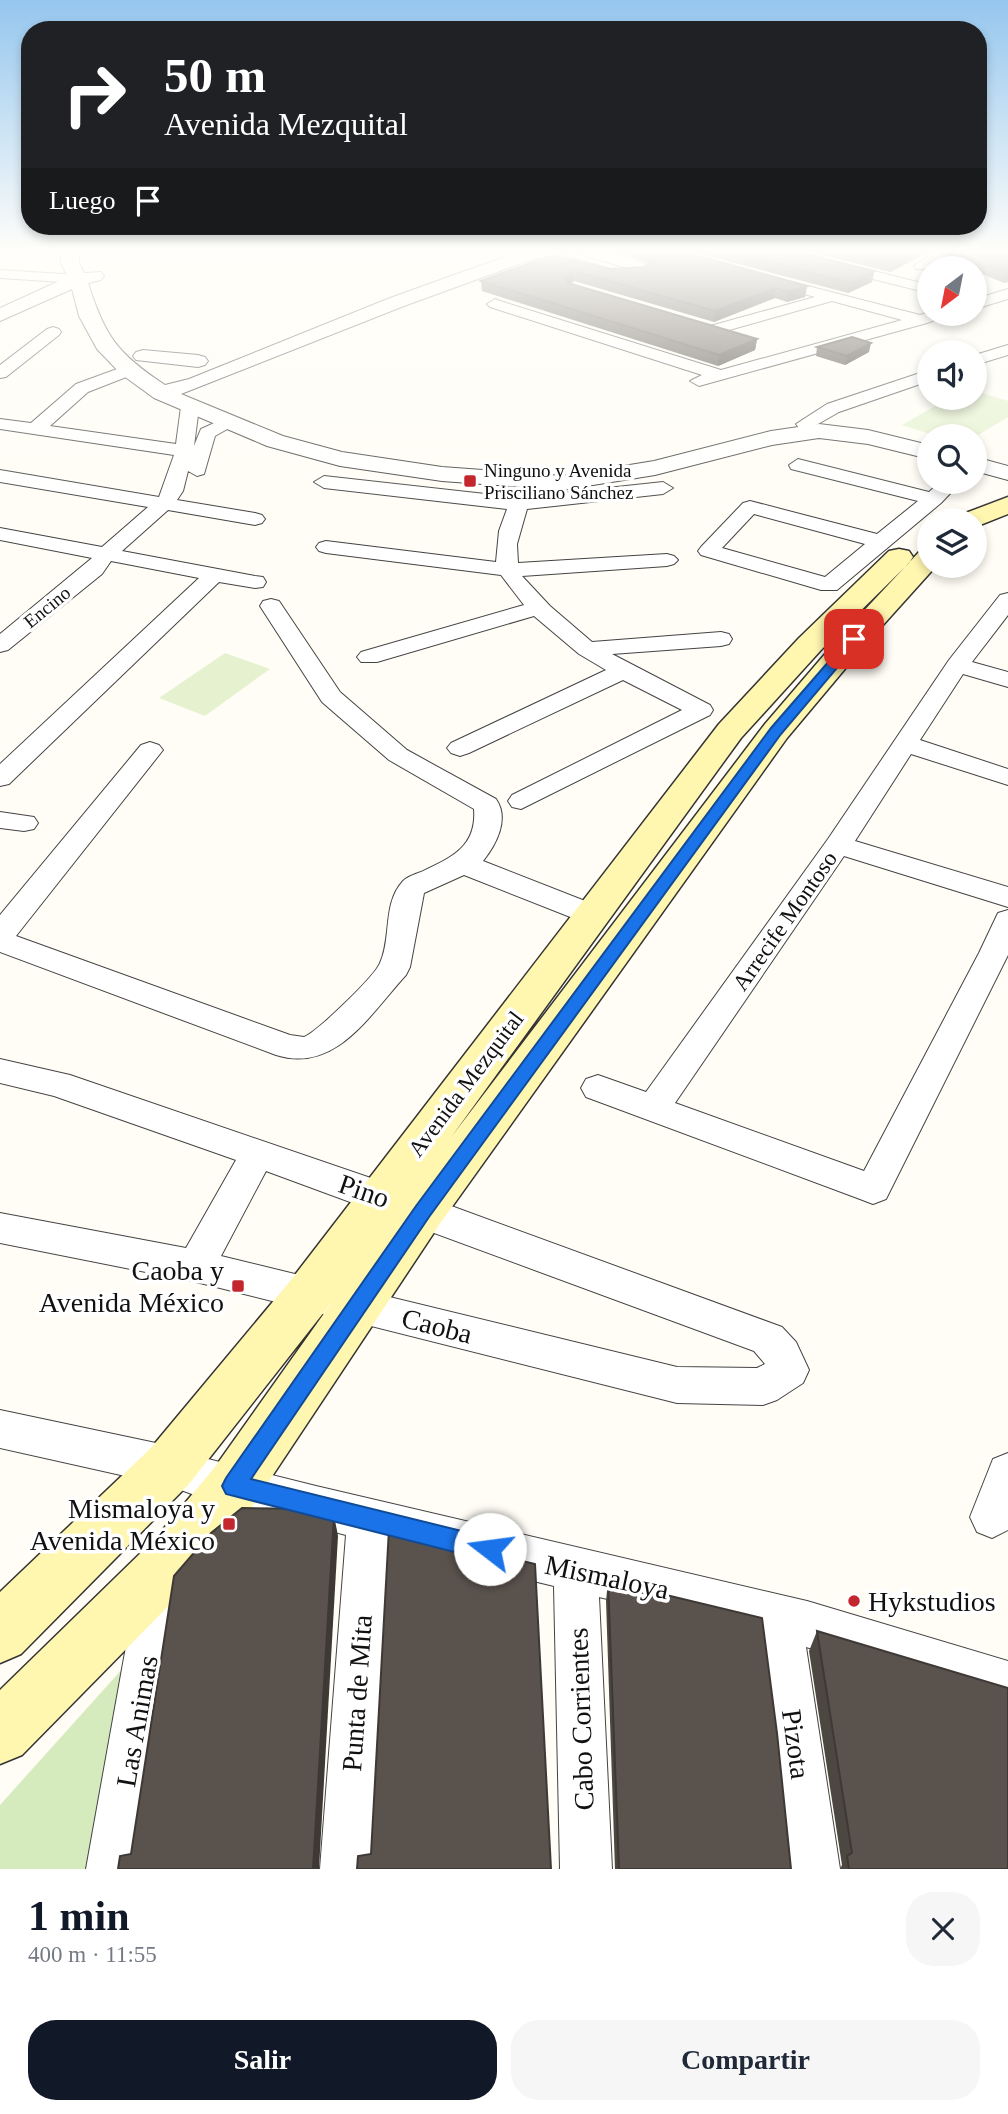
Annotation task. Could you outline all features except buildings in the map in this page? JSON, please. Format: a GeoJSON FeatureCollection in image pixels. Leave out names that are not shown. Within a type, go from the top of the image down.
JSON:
{"type":"FeatureCollection","features":[{"type":"Feature","properties":{"kind":"main road"},"geometry":{"type":"LineString","coordinates":[[987,514],[1008,505]]}},
{"type":"Feature","properties":{"kind":"main road"},"geometry":{"type":"LineString","coordinates":[[987,532],[1008,524]]}},
{"type":"Feature","properties":{"kind":"main road","name":"Avenida Mezquital"},"geometry":{"type":"LineString","coordinates":[[0,1633],[170,1466],[382,1197],[730,731],[862,590],[917,537]]}},
{"type":"Feature","properties":{"kind":"main road","name":"Avenida Mezquital"},"geometry":{"type":"LineString","coordinates":[[0,1733],[161,1572],[234,1486],[422,1211],[776,731],[917,571]]}},
{"type":"Feature","properties":{"kind":"street"},"geometry":{"type":"LineString","coordinates":[[0,373],[44,339]]}},
{"type":"Feature","properties":{"kind":"street"},"geometry":{"type":"LineString","coordinates":[[101,339],[104,345],[155,376],[275,441],[340,459],[562,483],[607,478],[771,438],[819,431],[868,437],[917,450]]}},
{"type":"Feature","properties":{"kind":"street"},"geometry":{"type":"LineString","coordinates":[[155,376],[256,339]]}},
{"type":"Feature","properties":{"kind":"street"},"geometry":{"type":"LineString","coordinates":[[34,430],[82,388],[155,376],[232,368],[304,339]]}},
{"type":"Feature","properties":{"kind":"street"},"geometry":{"type":"LineString","coordinates":[[607,339],[720,375]]}},
{"type":"Feature","properties":{"kind":"street"},"geometry":{"type":"LineString","coordinates":[[699,381],[853,339]]}},
{"type":"Feature","properties":{"kind":"street"},"geometry":{"type":"LineString","coordinates":[[762,344],[797,355]]}},
{"type":"Feature","properties":{"kind":"street"},"geometry":{"type":"LineString","coordinates":[[987,356],[1008,350]]}},
{"type":"Feature","properties":{"kind":"street"},"geometry":{"type":"LineString","coordinates":[[155,376],[198,362]]}},
{"type":"Feature","properties":{"kind":"street"},"geometry":{"type":"LineString","coordinates":[[229,415],[218,388],[232,368]]}},
{"type":"Feature","properties":{"kind":"street"},"geometry":{"type":"LineString","coordinates":[[155,376],[193,453]]}},
{"type":"Feature","properties":{"kind":"street"},"geometry":{"type":"LineString","coordinates":[[805,425],[834,408],[917,379]]}},
{"type":"Feature","properties":{"kind":"street"},"geometry":{"type":"LineString","coordinates":[[193,453],[207,433],[229,415]]}},
{"type":"Feature","properties":{"kind":"street"},"geometry":{"type":"LineString","coordinates":[[0,424],[193,453]]}},
{"type":"Feature","properties":{"kind":"street"},"geometry":{"type":"LineString","coordinates":[[535,478],[608,471],[772,429],[805,425],[832,424],[917,441]]}},
{"type":"Feature","properties":{"kind":"street","name":"Encino"},"geometry":{"type":"LineString","coordinates":[[0,645],[190,490],[193,453]]}},
{"type":"Feature","properties":{"kind":"street"},"geometry":{"type":"LineString","coordinates":[[987,457],[1008,461]]}},
{"type":"Feature","properties":{"kind":"street"},"geometry":{"type":"LineString","coordinates":[[798,466],[917,513]]}},
{"type":"Feature","properties":{"kind":"street"},"geometry":{"type":"LineString","coordinates":[[987,467],[1008,473]]}},
{"type":"Feature","properties":{"kind":"street"},"geometry":{"type":"LineString","coordinates":[[0,476],[255,519]]}},
{"type":"Feature","properties":{"kind":"street"},"geometry":{"type":"LineString","coordinates":[[521,801],[701,710],[622,672],[587,649],[537,608],[508,570],[508,532],[519,504],[535,478]]}},
{"type":"Feature","properties":{"kind":"street"},"geometry":{"type":"LineString","coordinates":[[324,482],[519,504],[663,488]]}},
{"type":"Feature","properties":{"kind":"street"},"geometry":{"type":"LineString","coordinates":[[878,541],[750,507],[708,551],[829,585],[878,541],[917,524]]}},
{"type":"Feature","properties":{"kind":"street"},"geometry":{"type":"LineString","coordinates":[[0,534],[108,559],[255,582]]}},
{"type":"Feature","properties":{"kind":"street"},"geometry":{"type":"LineString","coordinates":[[326,547],[508,570],[667,560]]}},
{"type":"Feature","properties":{"kind":"street"},"geometry":{"type":"LineString","coordinates":[[0,778],[215,574]]}},
{"type":"Feature","properties":{"kind":"street"},"geometry":{"type":"LineString","coordinates":[[838,845],[957,665],[1007,602]]}},
{"type":"Feature","properties":{"kind":"street"},"geometry":{"type":"LineString","coordinates":[[0,941],[287,1047],[304,1049],[320,1044],[347,1020],[395,967],[407,897],[414,886],[463,864],[478,852],[489,821],[487,805],[398,755],[331,697],[271,606]]}},
{"type":"Feature","properties":{"kind":"street"},"geometry":{"type":"LineString","coordinates":[[369,657],[537,608]]}},
{"type":"Feature","properties":{"kind":"street"},"geometry":{"type":"LineString","coordinates":[[587,649],[721,639]]}},
{"type":"Feature","properties":{"kind":"street"},"geometry":{"type":"LineString","coordinates":[[957,665],[1008,680]]}},
{"type":"Feature","properties":{"kind":"street"},"geometry":{"type":"LineString","coordinates":[[460,748],[622,672]]}},
{"type":"Feature","properties":{"kind":"street"},"geometry":{"type":"LineString","coordinates":[[905,744],[1008,777]]}},
{"type":"Feature","properties":{"kind":"street"},"geometry":{"type":"LineString","coordinates":[[0,935],[150,750]]}},
{"type":"Feature","properties":{"kind":"street","name":"Arrecife Montoso"},"geometry":{"type":"LineString","coordinates":[[653,1108],[838,845],[1008,897]]}},
{"type":"Feature","properties":{"kind":"street"},"geometry":{"type":"LineString","coordinates":[[463,864],[593,915]]}},
{"type":"Feature","properties":{"kind":"street"},"geometry":{"type":"LineString","coordinates":[[598,1088],[873,1189],[1001,955],[1008,920]]}},
{"type":"Feature","properties":{"kind":"street","name":"Pino"},"geometry":{"type":"LineString","coordinates":[[0,1071],[58,1084],[382,1197],[768,1339],[782,1355],[789,1370]]}},
{"type":"Feature","properties":{"kind":"street"},"geometry":{"type":"LineString","coordinates":[[196,1266],[257,1155]]}},
{"type":"Feature","properties":{"kind":"street","name":"Caoba"},"geometry":{"type":"LineString","coordinates":[[0,1228],[196,1266],[677,1385],[763,1387],[789,1370]]}},
{"type":"Feature","properties":{"kind":"street","name":"Mismaloya"},"geometry":{"type":"LineString","coordinates":[[0,1429],[170,1466],[234,1486],[538,1562],[576,1568],[807,1624],[1008,1684]]}},
{"type":"Feature","properties":{"kind":"street"},"geometry":{"type":"LineString","coordinates":[[992,1517],[1008,1473]]}},
{"type":"Feature","properties":{"kind":"street","name":"Punta de Mita"},"geometry":{"type":"LineString","coordinates":[[346,1869],[369,1518]]}},
{"type":"Feature","properties":{"kind":"street","name":"Cabo Corrientes"},"geometry":{"type":"LineString","coordinates":[[576,1568],[586,1869]]}},
{"type":"Feature","properties":{"kind":"street","name":"Las Animas"},"geometry":{"type":"LineString","coordinates":[[112,1869],[161,1572]]}},
{"type":"Feature","properties":{"kind":"street","name":"Pizota"},"geometry":{"type":"LineString","coordinates":[[779,1619],[814,1869]]}},
{"type":"Feature","properties":{"kind":"green space"},"geometry":{"type":"Polygon","coordinates":[[[987,395],[1008,401],[1008,417],[987,430],[987,424],[917,424],[917,430],[902,425],[928,410],[987,410],[987,395]]]}},
{"type":"Feature","properties":{"kind":"green space"},"geometry":{"type":"Polygon","coordinates":[[[225,653],[270,669],[205,716],[159,698],[225,653]]]}},
{"type":"Feature","properties":{"kind":"green space"},"geometry":{"type":"Polygon","coordinates":[[[142,1647],[104,1869],[0,1869],[0,1805],[142,1647]]]}},
{"type":"Feature","properties":{"kind":"place","name":"Ninguno y Avenida Prisciliano Sánchez"},"geometry":{"type":"Point","coordinates":[470,481]}},
{"type":"Feature","properties":{"kind":"place","name":"Caoba y Avenida México"},"geometry":{"type":"Point","coordinates":[238,1286]}},
{"type":"Feature","properties":{"kind":"place","name":"Mismaloya y Avenida México"},"geometry":{"type":"Point","coordinates":[229,1524]}},
{"type":"Feature","properties":{"kind":"place","name":"Hykstudios"},"geometry":{"type":"Point","coordinates":[854,1601]}},
{"type":"Feature","properties":{"kind":"route"},"geometry":{"type":"LineString","coordinates":[[490,1549],[234,1486],[422,1211],[593,983],[776,731],[854,639]]}}]}
